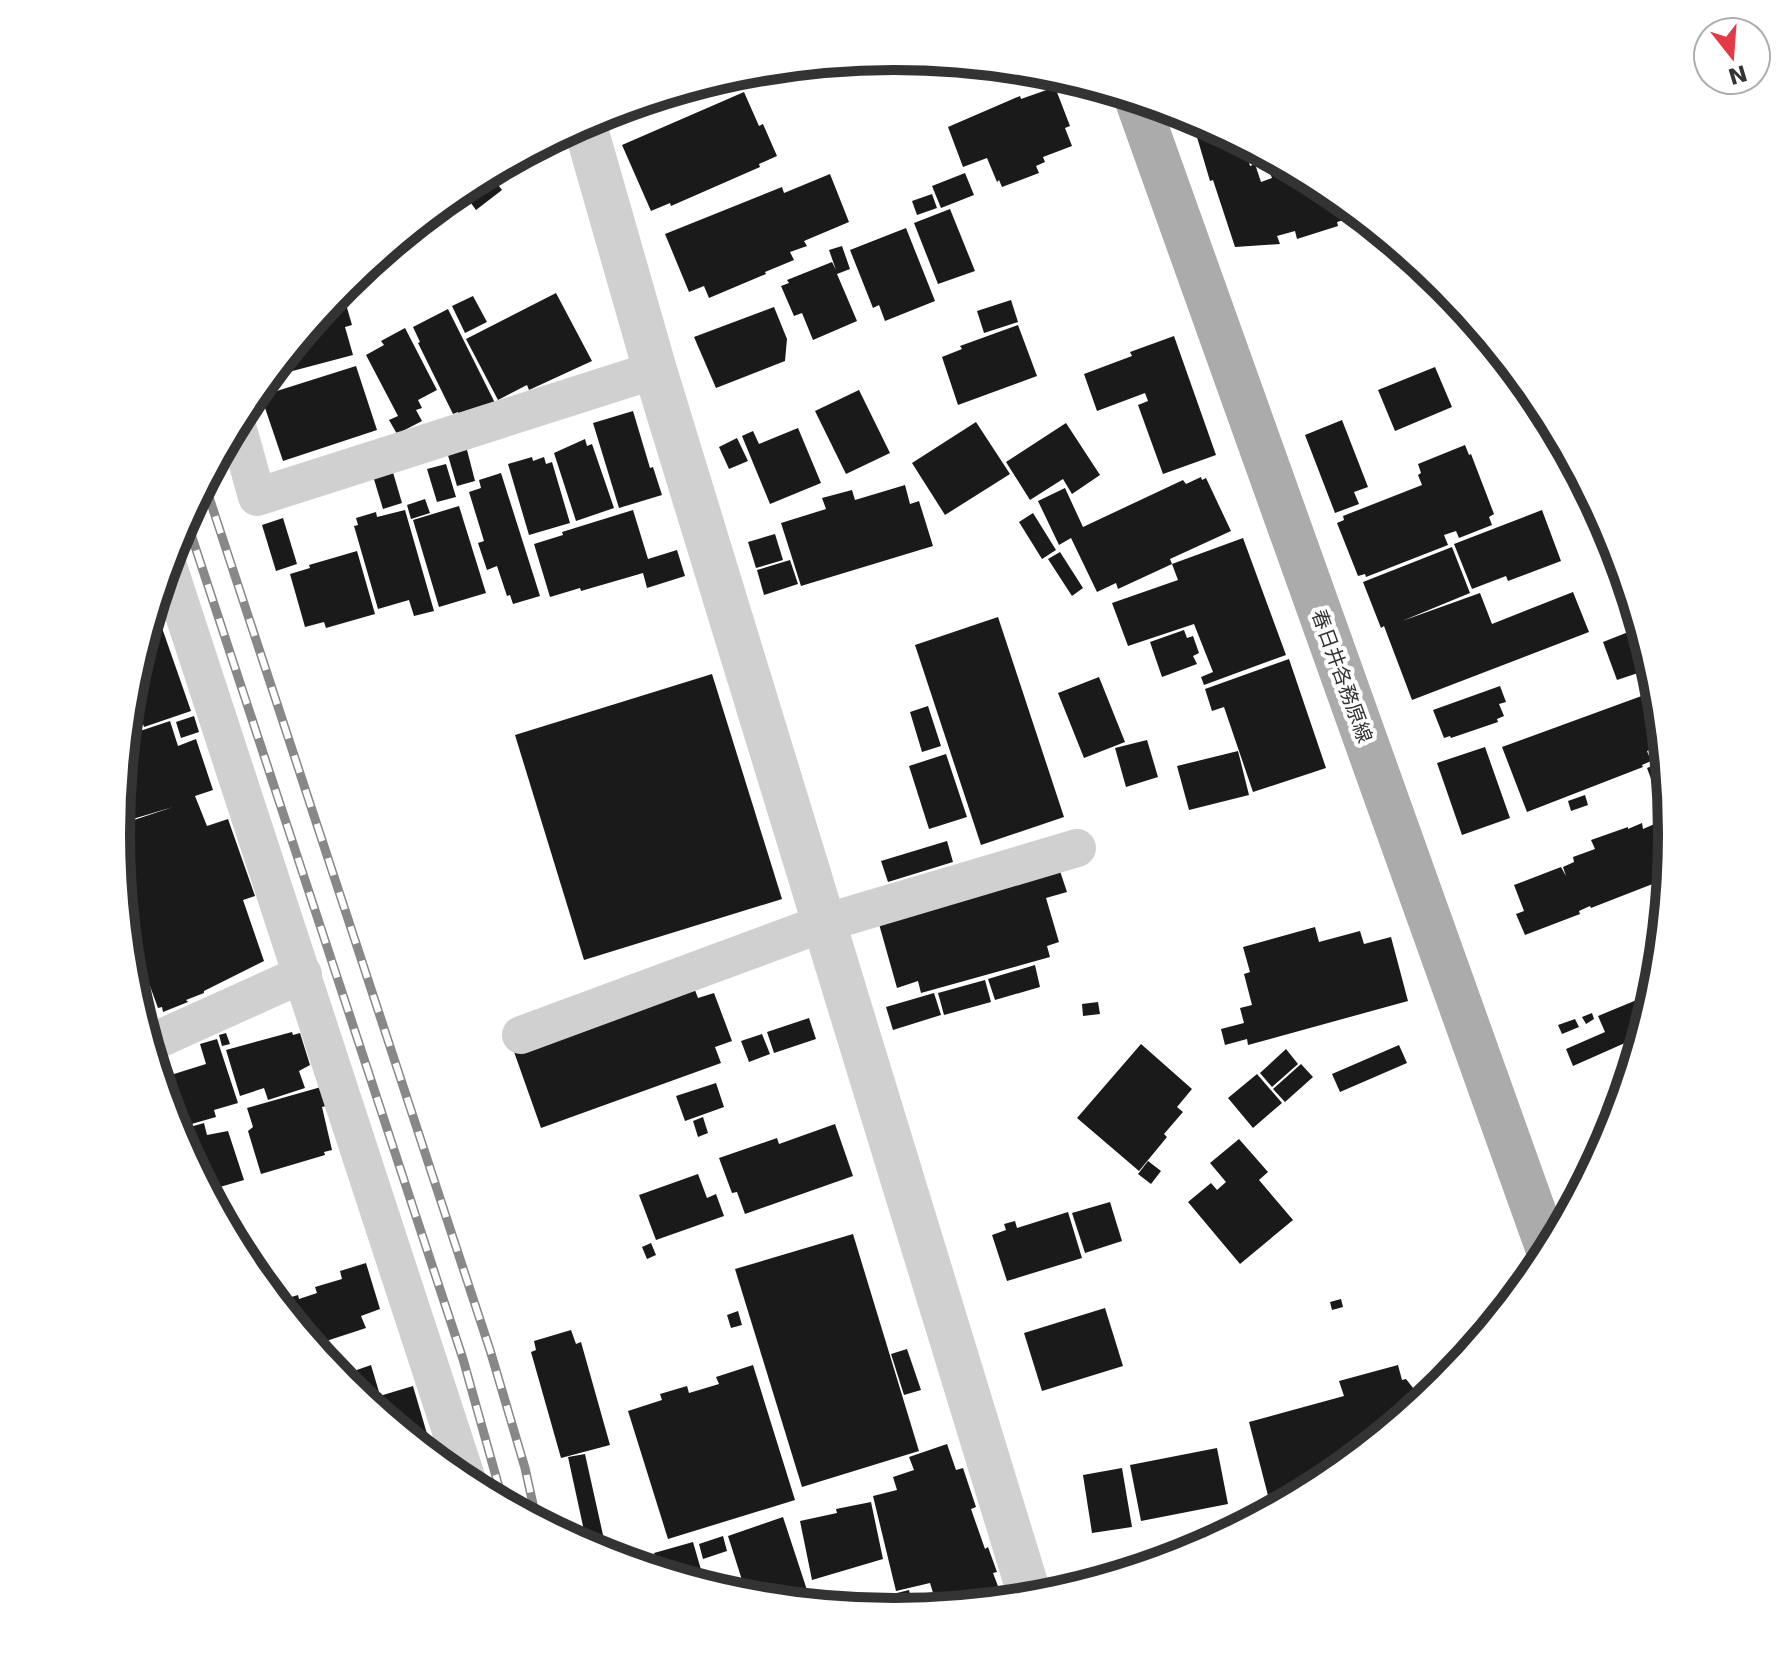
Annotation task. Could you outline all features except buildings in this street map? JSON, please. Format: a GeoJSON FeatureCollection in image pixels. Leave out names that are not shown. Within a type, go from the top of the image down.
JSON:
{"type":"FeatureCollection","features":[{"type":"Feature","properties":{"kind":"main road","name":"春日井各務原線"},"geometry":{"type":"LineString","coordinates":[[1141,111],[1543,1237]]}},
{"type":"Feature","properties":{"kind":"street"},"geometry":{"type":"LineString","coordinates":[[588,134],[655,370],[1027,1587]]}},
{"type":"Feature","properties":{"kind":"street"},"geometry":{"type":"LineString","coordinates":[[241,438],[257,497],[655,370]]}},
{"type":"Feature","properties":{"kind":"street"},"geometry":{"type":"LineString","coordinates":[[173,581],[462,1465]]}},
{"type":"Feature","properties":{"kind":"street"},"geometry":{"type":"LineString","coordinates":[[521,1035],[824,923],[1077,848]]}},
{"type":"Feature","properties":{"kind":"street"},"geometry":{"type":"LineString","coordinates":[[158,1039],[303,974]]}},
{"type":"Feature","properties":{"kind":"railway"},"geometry":{"type":"LineString","coordinates":[[208,495],[490,1350],[534,1508]]}},
{"type":"Feature","properties":{"kind":"railway"},"geometry":{"type":"LineString","coordinates":[[191,535],[463,1359],[500,1489]]}}]}
